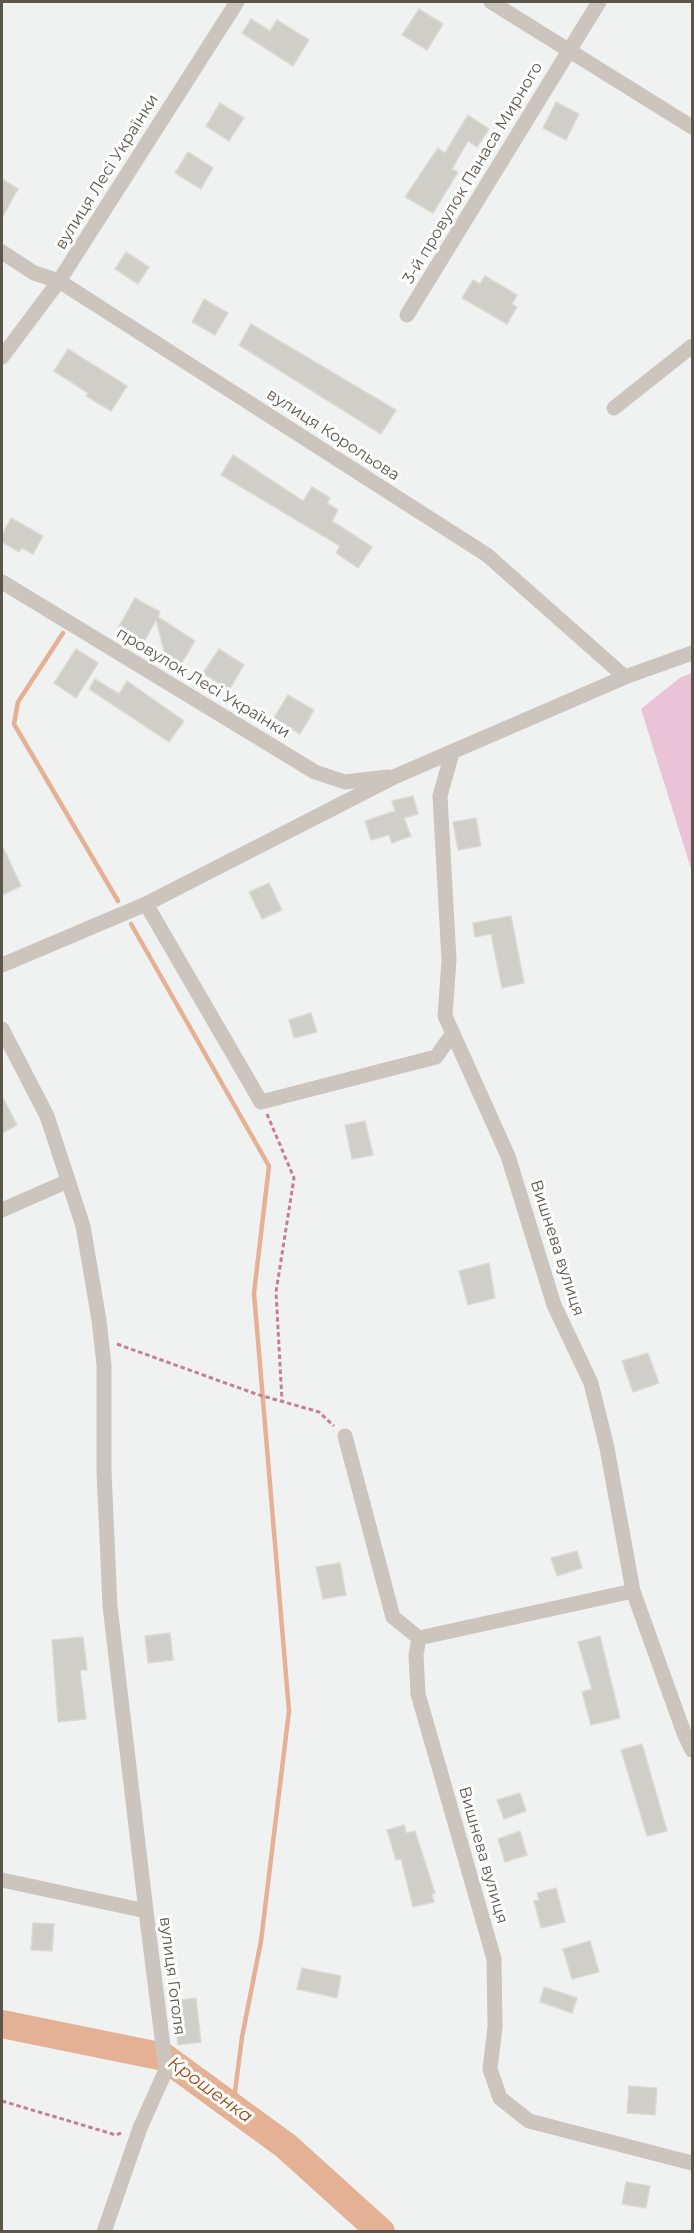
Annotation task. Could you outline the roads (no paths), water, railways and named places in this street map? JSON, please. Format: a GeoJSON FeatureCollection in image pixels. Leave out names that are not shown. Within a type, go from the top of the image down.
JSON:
{"type":"FeatureCollection","features":[{"type":"Feature","properties":{"kind":"street","name":"вулиця Лесі Українки"},"geometry":{"type":"LineString","coordinates":[[2,357],[59,281],[237,2]]}},
{"type":"Feature","properties":{"kind":"street"},"geometry":{"type":"LineString","coordinates":[[490,2],[693,127]]}},
{"type":"Feature","properties":{"kind":"street","name":"3-й провулок Панаса Мирного"},"geometry":{"type":"LineString","coordinates":[[407,315],[599,2]]}},
{"type":"Feature","properties":{"kind":"street","name":"вулиця Корольова"},"geometry":{"type":"LineString","coordinates":[[2,252],[34,273],[59,281],[487,555],[626,677]]}},
{"type":"Feature","properties":{"kind":"street"},"geometry":{"type":"LineString","coordinates":[[614,408],[693,346]]}},
{"type":"Feature","properties":{"kind":"street","name":"провулок Лесі Українки"},"geometry":{"type":"LineString","coordinates":[[2,582],[315,772],[345,782],[396,777]]}},
{"type":"Feature","properties":{"kind":"street"},"geometry":{"type":"LineString","coordinates":[[3,962],[146,904],[396,777],[626,677],[693,654]]}},
{"type":"Feature","properties":{"kind":"street","name":"Вишнева вулиця"},"geometry":{"type":"LineString","coordinates":[[452,753],[440,796],[449,960],[445,1016],[508,1156],[554,1305],[591,1383],[607,1448],[633,1591],[684,1733],[693,1750]]}},
{"type":"Feature","properties":{"kind":"street"},"geometry":{"type":"LineString","coordinates":[[146,904],[261,1102],[436,1057],[453,1033]]}},
{"type":"Feature","properties":{"kind":"street"},"geometry":{"type":"LineString","coordinates":[[2,1029],[46,1116],[83,1226],[104,1365],[104,1472],[110,1606],[146,1911]]}},
{"type":"Feature","properties":{"kind":"street"},"geometry":{"type":"LineString","coordinates":[[2,1210],[68,1181]]}},
{"type":"Feature","properties":{"kind":"street"},"geometry":{"type":"LineString","coordinates":[[345,1436],[393,1617],[419,1638],[633,1591]]}},
{"type":"Feature","properties":{"kind":"street","name":"Вишнева вулиця"},"geometry":{"type":"LineString","coordinates":[[419,1638],[416,1655],[418,1694],[494,1959],[495,2027],[490,2069],[500,2097],[529,2121],[693,2163]]}},
{"type":"Feature","properties":{"kind":"street","name":"вулиця Гоголя"},"geometry":{"type":"LineString","coordinates":[[2,1881],[146,1911],[166,2070],[141,2128],[104,2232]]}},
{"type":"Feature","properties":{"kind":"waterway"},"geometry":{"type":"LineString","coordinates":[[63,633],[18,702],[14,724],[118,901]]}},
{"type":"Feature","properties":{"kind":"waterway"},"geometry":{"type":"LineString","coordinates":[[131,924],[269,1166],[254,1293],[289,1711],[261,1941],[242,2037],[233,2107]]}},
{"type":"Feature","properties":{"kind":"waterway","name":"Крошенка"},"geometry":{"type":"LineString","coordinates":[[2,2024],[164,2057],[286,2146],[381,2232]]}}]}
